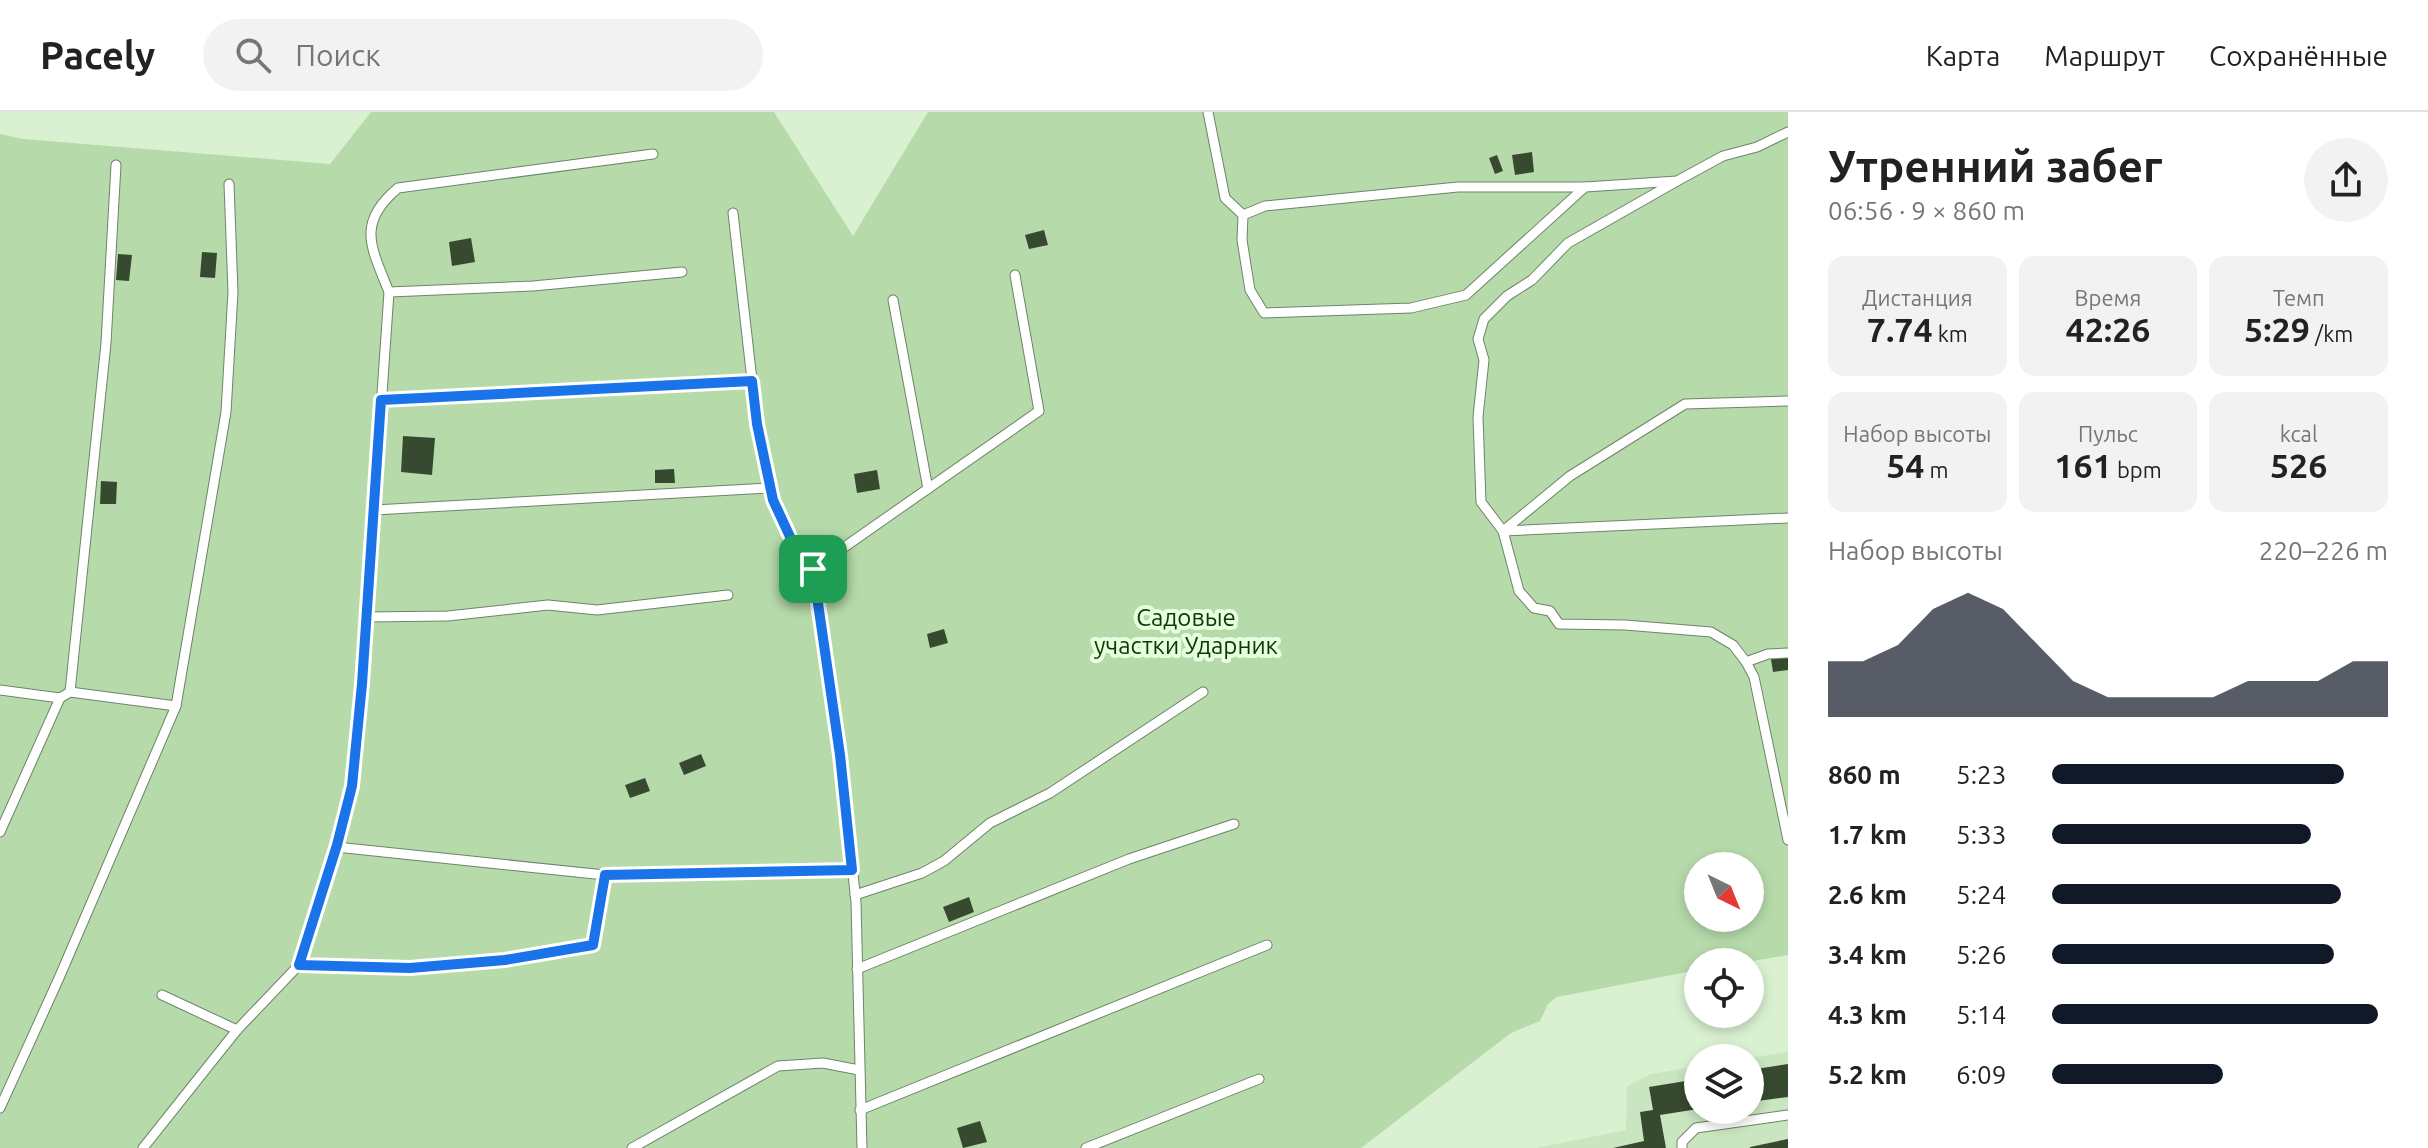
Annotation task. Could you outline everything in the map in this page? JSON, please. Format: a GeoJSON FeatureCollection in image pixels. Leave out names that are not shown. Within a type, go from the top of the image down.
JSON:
{"type":"FeatureCollection","features":[{"type":"Feature","properties":{"kind":"lane"},"geometry":{"type":"LineString","coordinates":[[1208,112],[1225,198],[1243,215],[1242,240],[1250,290],[1264,313],[1411,308],[1466,295],[1585,187]]}},
{"type":"Feature","properties":{"kind":"lane"},"geometry":{"type":"LineString","coordinates":[[1788,132],[1757,147],[1723,156],[1568,243],[1532,280],[1507,296],[1484,319],[1478,339],[1484,360],[1478,417],[1481,502],[1503,531],[1519,591],[1534,608],[1550,611],[1559,624],[1625,625],[1711,632],[1733,645],[1754,677],[1788,840]]}},
{"type":"Feature","properties":{"kind":"lane"},"geometry":{"type":"LineString","coordinates":[[143,1148],[237,1030],[299,965],[352,786],[389,292],[377,262],[369,227],[380,202],[398,188],[653,154]]}},
{"type":"Feature","properties":{"kind":"lane"},"geometry":{"type":"LineString","coordinates":[[70,692],[106,343],[116,165]]}},
{"type":"Feature","properties":{"kind":"lane"},"geometry":{"type":"LineString","coordinates":[[1243,215],[1265,206],[1458,187],[1585,187],[1677,181]]}},
{"type":"Feature","properties":{"kind":"lane"},"geometry":{"type":"LineString","coordinates":[[0,1108],[176,706],[226,412],[233,292],[229,184]]}},
{"type":"Feature","properties":{"kind":"lane"},"geometry":{"type":"LineString","coordinates":[[733,213],[757,424],[773,500],[792,541],[813,569],[840,755],[855,895],[862,1148]]}},
{"type":"Feature","properties":{"kind":"lane"},"geometry":{"type":"LineString","coordinates":[[389,292],[533,286],[682,272]]}},
{"type":"Feature","properties":{"kind":"lane"},"geometry":{"type":"LineString","coordinates":[[813,569],[1039,411],[1015,275]]}},
{"type":"Feature","properties":{"kind":"lane"},"geometry":{"type":"LineString","coordinates":[[893,300],[928,489]]}},
{"type":"Feature","properties":{"kind":"lane"},"geometry":{"type":"LineString","coordinates":[[381,400],[752,381]]}},
{"type":"Feature","properties":{"kind":"lane"},"geometry":{"type":"LineString","coordinates":[[1503,531],[1570,476],[1685,404],[1788,401]]}},
{"type":"Feature","properties":{"kind":"lane"},"geometry":{"type":"LineString","coordinates":[[374,510],[770,488]]}},
{"type":"Feature","properties":{"kind":"lane"},"geometry":{"type":"LineString","coordinates":[[1503,531],[1788,518]]}},
{"type":"Feature","properties":{"kind":"lane"},"geometry":{"type":"LineString","coordinates":[[367,617],[448,616],[548,605],[597,610],[728,595]]}},
{"type":"Feature","properties":{"kind":"lane"},"geometry":{"type":"LineString","coordinates":[[1746,662],[1768,654],[1788,653]]}},
{"type":"Feature","properties":{"kind":"lane"},"geometry":{"type":"LineString","coordinates":[[0,690],[60,698]]}},
{"type":"Feature","properties":{"kind":"lane"},"geometry":{"type":"LineString","coordinates":[[0,832],[60,698],[70,692],[176,706]]}},
{"type":"Feature","properties":{"kind":"lane"},"geometry":{"type":"LineString","coordinates":[[855,895],[922,873],[944,861],[990,823],[1050,793],[1203,692]]}},
{"type":"Feature","properties":{"kind":"lane"},"geometry":{"type":"LineString","coordinates":[[857,969],[1129,859],[1234,824]]}},
{"type":"Feature","properties":{"kind":"lane"},"geometry":{"type":"LineString","coordinates":[[336,847],[605,875],[852,870]]}},
{"type":"Feature","properties":{"kind":"lane"},"geometry":{"type":"LineString","coordinates":[[299,965],[410,968],[505,960],[593,945],[605,875]]}},
{"type":"Feature","properties":{"kind":"lane"},"geometry":{"type":"LineString","coordinates":[[860,1110],[1267,945]]}},
{"type":"Feature","properties":{"kind":"lane"},"geometry":{"type":"LineString","coordinates":[[162,995],[237,1030]]}},
{"type":"Feature","properties":{"kind":"lane"},"geometry":{"type":"LineString","coordinates":[[632,1148],[778,1066],[823,1063],[859,1070]]}},
{"type":"Feature","properties":{"kind":"lane"},"geometry":{"type":"LineString","coordinates":[[1086,1148],[1259,1079]]}},
{"type":"Feature","properties":{"kind":"lane"},"geometry":{"type":"LineString","coordinates":[[1682,1148],[1682,1142],[1696,1128],[1788,1115]]}},
{"type":"Feature","properties":{"kind":"shaded area"},"geometry":{"type":"Polygon","coordinates":[[[1788,1052],[1788,1148],[1536,1148],[1626,1130],[1627,1086],[1651,1074],[1684,1068],[1684,1124],[1764,1124],[1764,1056],[1788,1052]]]}},
{"type":"Feature","properties":{"kind":"green space","name":"Садовые участки Ударник"},"geometry":{"type":"Polygon","coordinates":[[[371,112],[774,112],[853,236],[928,112],[1788,112],[1788,955],[1764,959],[1764,948],[1684,948],[1684,973],[1557,997],[1548,1004],[1540,1021],[1511,1033],[1361,1148],[0,1148],[0,134],[23,139],[330,164],[371,112]]]}},
{"type":"Feature","properties":{"kind":"building"},"geometry":{"type":"Polygon","coordinates":[[[1532,152],[1534,172],[1515,175],[1512,155],[1532,152]]]}},
{"type":"Feature","properties":{"kind":"building"},"geometry":{"type":"Polygon","coordinates":[[[1497,155],[1503,171],[1495,174],[1489,158],[1497,155]]]}},
{"type":"Feature","properties":{"kind":"building"},"geometry":{"type":"Polygon","coordinates":[[[1044,230],[1048,245],[1029,249],[1025,235],[1044,230]]]}},
{"type":"Feature","properties":{"kind":"building"},"geometry":{"type":"Polygon","coordinates":[[[471,238],[475,262],[452,266],[449,242],[471,238]]]}},
{"type":"Feature","properties":{"kind":"building"},"geometry":{"type":"Polygon","coordinates":[[[202,252],[217,253],[215,278],[200,277],[202,252]]]}},
{"type":"Feature","properties":{"kind":"building"},"geometry":{"type":"Polygon","coordinates":[[[118,254],[132,255],[129,281],[116,280],[118,254]]]}},
{"type":"Feature","properties":{"kind":"building"},"geometry":{"type":"Polygon","coordinates":[[[403,436],[435,438],[432,475],[401,472],[403,436]]]}},
{"type":"Feature","properties":{"kind":"building"},"geometry":{"type":"Polygon","coordinates":[[[674,469],[675,483],[655,483],[655,470],[674,469]]]}},
{"type":"Feature","properties":{"kind":"building"},"geometry":{"type":"Polygon","coordinates":[[[877,470],[880,489],[857,493],[854,474],[877,470]]]}},
{"type":"Feature","properties":{"kind":"building"},"geometry":{"type":"Polygon","coordinates":[[[101,481],[117,482],[116,504],[100,504],[101,481]]]}},
{"type":"Feature","properties":{"kind":"building"},"geometry":{"type":"Polygon","coordinates":[[[944,629],[948,643],[930,648],[927,634],[944,629]]]}},
{"type":"Feature","properties":{"kind":"building"},"geometry":{"type":"Polygon","coordinates":[[[1788,656],[1788,670],[1773,672],[1771,659],[1788,656]]]}},
{"type":"Feature","properties":{"kind":"building"},"geometry":{"type":"Polygon","coordinates":[[[701,754],[706,766],[684,775],[679,763],[701,754]]]}},
{"type":"Feature","properties":{"kind":"building"},"geometry":{"type":"Polygon","coordinates":[[[645,778],[650,791],[630,798],[625,785],[645,778]]]}},
{"type":"Feature","properties":{"kind":"building"},"geometry":{"type":"Polygon","coordinates":[[[969,897],[974,912],[949,922],[943,907],[969,897]]]}},
{"type":"Feature","properties":{"kind":"building"},"geometry":{"type":"Polygon","coordinates":[[[1788,1064],[1788,1097],[1764,1100],[1764,1068],[1788,1064]]]}},
{"type":"Feature","properties":{"kind":"building"},"geometry":{"type":"Polygon","coordinates":[[[1684,1081],[1684,1111],[1660,1115],[1666,1148],[1613,1148],[1644,1141],[1640,1112],[1653,1110],[1649,1087],[1684,1081]]]}},
{"type":"Feature","properties":{"kind":"building"},"geometry":{"type":"Polygon","coordinates":[[[980,1121],[987,1142],[963,1148],[957,1128],[980,1121]]]}},
{"type":"Feature","properties":{"kind":"building"},"geometry":{"type":"Polygon","coordinates":[[[1788,1139],[1788,1148],[1750,1148],[1750,1147],[1788,1139]]]}},
{"type":"Feature","properties":{"kind":"route"},"geometry":{"type":"LineString","coordinates":[[752,381],[757,424],[773,500],[792,541],[813,569],[840,755],[852,870],[605,875],[593,945],[505,960],[410,968],[299,965],[352,786],[381,400],[752,381]]}}]}
